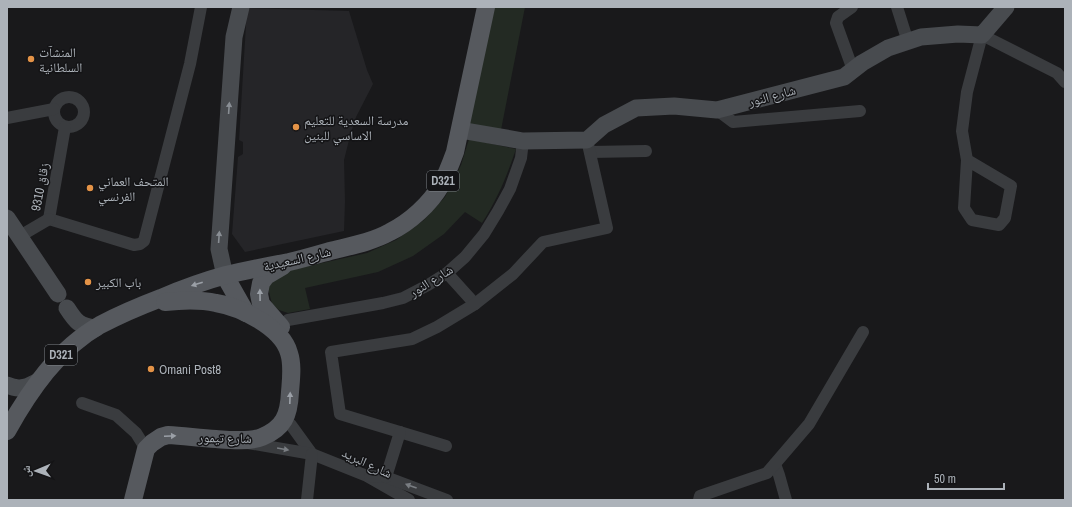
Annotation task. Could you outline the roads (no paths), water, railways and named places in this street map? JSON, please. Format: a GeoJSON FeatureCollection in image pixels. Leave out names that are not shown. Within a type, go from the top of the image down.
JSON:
{"type":"FeatureCollection","features":[{"type":"Feature","properties":{"kind":"main road","name":"شارع السعيدية"},"geometry":{"type":"LineString","coordinates":[[7,431],[46,371],[73,344],[96,328],[140,306],[193,285],[224,276],[290,262],[367,242],[390,232],[418,213],[440,187],[449,170],[455,152],[486,7]]}},
{"type":"Feature","properties":{"kind":"main road","name":"D321"},"geometry":{"type":"LineString","coordinates":[[285,419],[290,406],[291,368],[289,343],[285,332],[261,304],[259,294],[261,283],[266,276],[290,262]]}},
{"type":"Feature","properties":{"kind":"main road"},"geometry":{"type":"LineString","coordinates":[[224,276],[246,313]]}},
{"type":"Feature","properties":{"kind":"main road","name":"D321"},"geometry":{"type":"LineString","coordinates":[[140,306],[183,300],[217,303],[246,313],[270,328],[280,338],[289,352]]}},
{"type":"Feature","properties":{"kind":"main road","name":"شارع تيمور"},"geometry":{"type":"LineString","coordinates":[[146,449],[156,440],[168,435],[231,440],[260,438],[276,429],[285,419]]}},
{"type":"Feature","properties":{"kind":"main road"},"geometry":{"type":"LineString","coordinates":[[133,500],[146,449]]}},
{"type":"Feature","properties":{"kind":"street"},"geometry":{"type":"LineString","coordinates":[[49,219],[134,244],[140,244],[144,241],[190,64],[200,7]]}},
{"type":"Feature","properties":{"kind":"street"},"geometry":{"type":"LineString","coordinates":[[224,276],[218,249],[234,37],[241,7]]}},
{"type":"Feature","properties":{"kind":"street"},"geometry":{"type":"LineString","coordinates":[[852,7],[838,18],[836,24],[853,70]]}},
{"type":"Feature","properties":{"kind":"street"},"geometry":{"type":"LineString","coordinates":[[896,7],[908,42]]}},
{"type":"Feature","properties":{"kind":"street"},"geometry":{"type":"LineString","coordinates":[[967,160],[1012,186],[1005,218],[999,225],[972,220],[964,208],[967,160],[962,131],[967,92],[982,35],[1006,7]]}},
{"type":"Feature","properties":{"kind":"street","name":"شارع النور"},"geometry":{"type":"LineString","coordinates":[[589,146],[604,125],[636,108],[674,106],[717,110],[844,77],[862,63],[888,48],[921,37],[958,34],[982,35]]}},
{"type":"Feature","properties":{"kind":"street"},"geometry":{"type":"LineString","coordinates":[[982,35],[1056,72],[1065,82]]}},
{"type":"Feature","properties":{"kind":"street"},"geometry":{"type":"LineString","coordinates":[[65,97],[74,97],[81,102],[84,111],[82,119],[76,126],[65,127],[55,118],[54,109],[58,101],[65,97]]}},
{"type":"Feature","properties":{"kind":"street"},"geometry":{"type":"LineString","coordinates":[[7,118],[54,109]]}},
{"type":"Feature","properties":{"kind":"street"},"geometry":{"type":"LineString","coordinates":[[717,110],[733,122],[860,111]]}},
{"type":"Feature","properties":{"kind":"street","name":"زقاق 9310"},"geometry":{"type":"LineString","coordinates":[[20,236],[49,219],[65,127]]}},
{"type":"Feature","properties":{"kind":"street"},"geometry":{"type":"LineString","coordinates":[[460,130],[523,141],[646,151]]}},
{"type":"Feature","properties":{"kind":"street","name":"شارع النور"},"geometry":{"type":"LineString","coordinates":[[288,320],[403,298],[447,274],[465,257],[484,234],[498,211],[512,183],[520,158],[523,141]]}},
{"type":"Feature","properties":{"kind":"street"},"geometry":{"type":"LineString","coordinates":[[446,446],[340,414],[331,352],[412,339],[437,327],[475,304],[513,274],[544,242],[607,228],[589,146]]}},
{"type":"Feature","properties":{"kind":"street"},"geometry":{"type":"LineString","coordinates":[[7,218],[67,308],[85,326],[96,328]]}},
{"type":"Feature","properties":{"kind":"street"},"geometry":{"type":"LineString","coordinates":[[447,274],[475,304]]}},
{"type":"Feature","properties":{"kind":"street"},"geometry":{"type":"LineString","coordinates":[[67,308],[73,344]]}},
{"type":"Feature","properties":{"kind":"street"},"geometry":{"type":"LineString","coordinates":[[699,500],[700,496],[767,473],[809,424],[863,332]]}},
{"type":"Feature","properties":{"kind":"street"},"geometry":{"type":"LineString","coordinates":[[11,387],[31,386],[40,380]]}},
{"type":"Feature","properties":{"kind":"street"},"geometry":{"type":"LineString","coordinates":[[11,387],[17,396],[17,414]]}},
{"type":"Feature","properties":{"kind":"street"},"geometry":{"type":"LineString","coordinates":[[82,403],[116,415],[136,433],[146,449]]}},
{"type":"Feature","properties":{"kind":"street"},"geometry":{"type":"LineString","coordinates":[[285,419],[312,454],[307,500]]}},
{"type":"Feature","properties":{"kind":"street"},"geometry":{"type":"LineString","coordinates":[[386,477],[400,432]]}},
{"type":"Feature","properties":{"kind":"street","name":"شارع البريد"},"geometry":{"type":"LineString","coordinates":[[231,440],[312,454],[367,476],[409,500]]}},
{"type":"Feature","properties":{"kind":"street"},"geometry":{"type":"LineString","coordinates":[[775,464],[786,500]]}},
{"type":"Feature","properties":{"kind":"street"},"geometry":{"type":"LineString","coordinates":[[367,476],[386,477],[447,500]]}},
{"type":"Feature","properties":{"kind":"place","name":"المنشآت السلطانية"},"geometry":{"type":"Point","coordinates":[31,59]}},
{"type":"Feature","properties":{"kind":"place","name":"مدرسة السعدية للتعليم الاساسي للبنين"},"geometry":{"type":"Point","coordinates":[296,127]}},
{"type":"Feature","properties":{"kind":"place","name":"المتحف العماني الفرنسي"},"geometry":{"type":"Point","coordinates":[90,188]}},
{"type":"Feature","properties":{"kind":"place","name":"باب الکبیر"},"geometry":{"type":"Point","coordinates":[88,282]}},
{"type":"Feature","properties":{"kind":"place","name":"Omani Post8"},"geometry":{"type":"Point","coordinates":[151,369]}}]}
